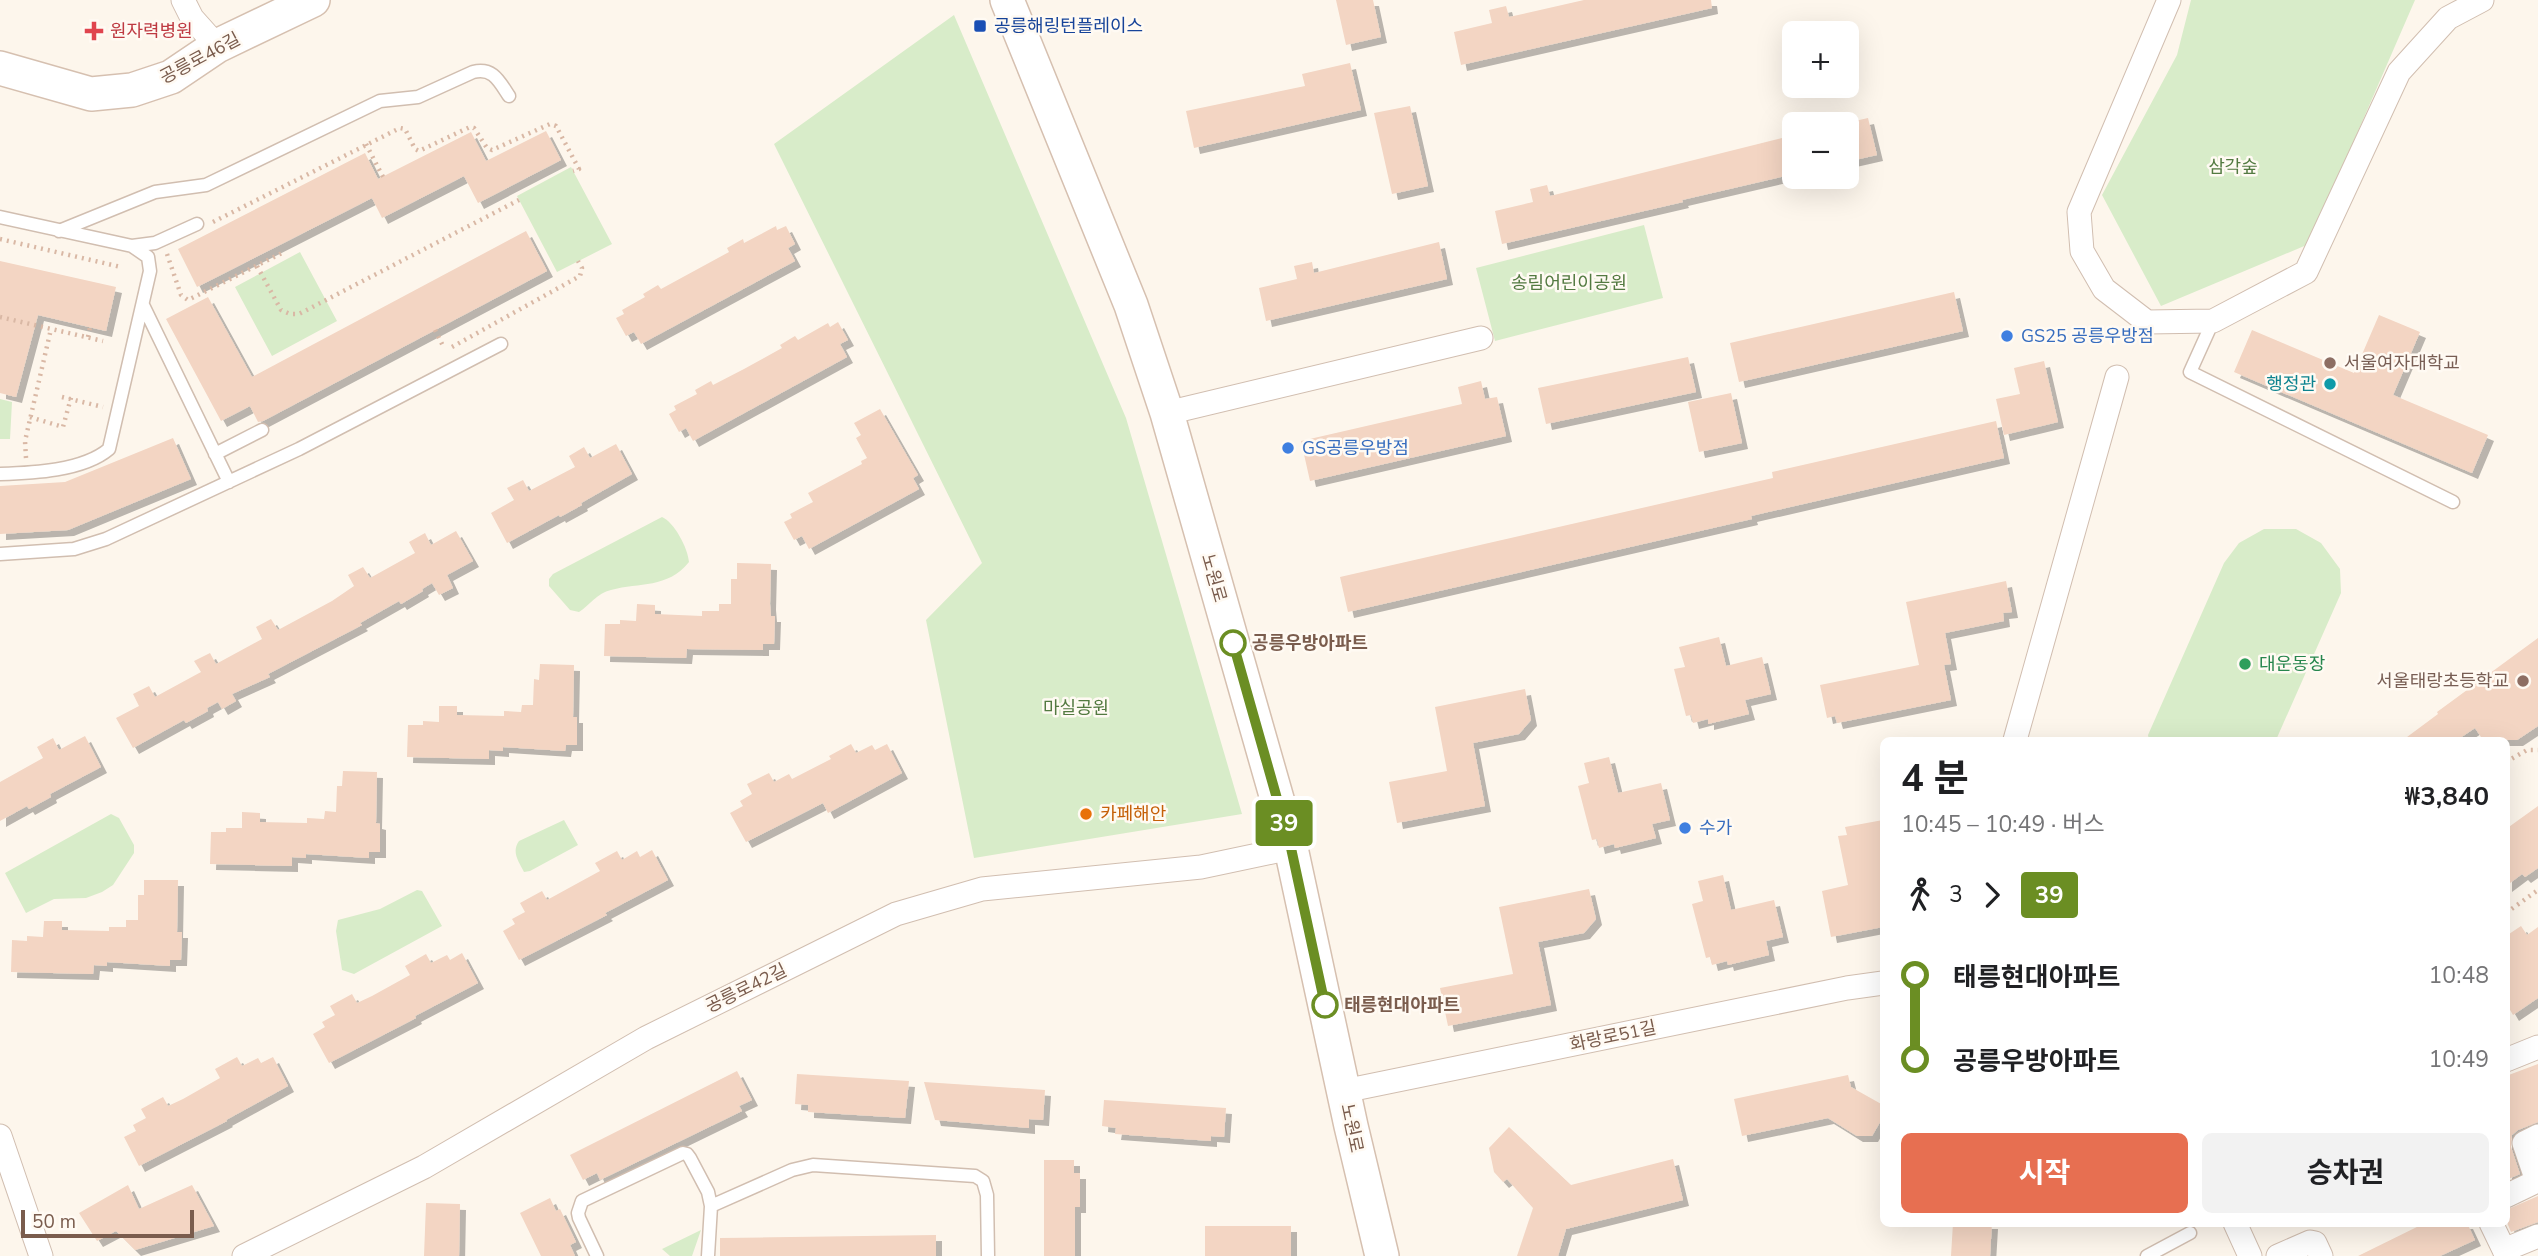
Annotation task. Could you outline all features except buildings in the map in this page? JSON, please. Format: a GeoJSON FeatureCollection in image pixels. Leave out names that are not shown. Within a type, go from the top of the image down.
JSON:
{"type":"FeatureCollection","features":[{"type":"Feature","properties":{"kind":"main road","name":"공릉로46길"},"geometry":{"type":"LineString","coordinates":[[0,68],[91,94],[132,90],[171,77],[217,46],[313,0]]}},
{"type":"Feature","properties":{"kind":"main road","name":"노원로"},"geometry":{"type":"LineString","coordinates":[[1007,0],[1131,305],[1167,413],[1291,848],[1382,1256]]}},
{"type":"Feature","properties":{"kind":"street"},"geometry":{"type":"LineString","coordinates":[[183,0],[192,18],[217,46]]}},
{"type":"Feature","properties":{"kind":"street"},"geometry":{"type":"LineString","coordinates":[[2169,0],[2079,212],[2082,251],[2104,289],[2147,323],[2213,321],[2306,272],[2399,72],[2448,18],[2482,0]]}},
{"type":"Feature","properties":{"kind":"street"},"geometry":{"type":"LineString","coordinates":[[1167,413],[1481,338]]}},
{"type":"Feature","properties":{"kind":"street"},"geometry":{"type":"LineString","coordinates":[[2016,737],[2117,377]]}},
{"type":"Feature","properties":{"kind":"street","name":"공릉로42길"},"geometry":{"type":"LineString","coordinates":[[244,1256],[424,1167],[646,1038],[896,914],[982,889],[1200,867],[1291,848]]}},
{"type":"Feature","properties":{"kind":"street","name":"화랑로51길"},"geometry":{"type":"LineString","coordinates":[[1344,1091],[1833,990],[1880,983]]}},
{"type":"Feature","properties":{"kind":"street"},"geometry":{"type":"LineString","coordinates":[[2510,1058],[2538,1047]]}},
{"type":"Feature","properties":{"kind":"street"},"geometry":{"type":"LineString","coordinates":[[0,1136],[41,1256]]}},
{"type":"Feature","properties":{"kind":"street"},"geometry":{"type":"LineString","coordinates":[[2510,1194],[2537,1181],[2524,1143],[2538,1136]]}},
{"type":"Feature","properties":{"kind":"street"},"geometry":{"type":"LineString","coordinates":[[2237,1227],[2250,1256]]}},
{"type":"Feature","properties":{"kind":"street"},"geometry":{"type":"LineString","coordinates":[[2493,1227],[2506,1253],[2538,1236]]}},
{"type":"Feature","properties":{"kind":"street"},"geometry":{"type":"LineString","coordinates":[[2278,1256],[2310,1242],[2315,1243],[2321,1256]]}},
{"type":"Feature","properties":{"kind":"lane"},"geometry":{"type":"LineString","coordinates":[[59,230],[155,192],[206,185],[380,100],[418,97],[473,72],[482,70],[494,73],[509,96]]}},
{"type":"Feature","properties":{"kind":"lane"},"geometry":{"type":"LineString","coordinates":[[0,217],[132,246],[163,240],[197,224]]}},
{"type":"Feature","properties":{"kind":"lane"},"geometry":{"type":"LineString","coordinates":[[0,474],[57,471],[99,456],[108,449],[150,271],[150,263],[144,253],[132,246]]}},
{"type":"Feature","properties":{"kind":"lane"},"geometry":{"type":"LineString","coordinates":[[143,305],[229,482]]}},
{"type":"Feature","properties":{"kind":"lane"},"geometry":{"type":"LineString","coordinates":[[2213,321],[2190,372],[2454,502]]}},
{"type":"Feature","properties":{"kind":"lane"},"geometry":{"type":"LineString","coordinates":[[0,554],[74,549],[89,545],[299,449],[501,344]]}},
{"type":"Feature","properties":{"kind":"lane"},"geometry":{"type":"LineString","coordinates":[[215,454],[262,430]]}},
{"type":"Feature","properties":{"kind":"lane"},"geometry":{"type":"LineString","coordinates":[[597,1256],[579,1218],[582,1201],[677,1155],[687,1154],[708,1192],[711,1206],[708,1256]]}},
{"type":"Feature","properties":{"kind":"lane"},"geometry":{"type":"LineString","coordinates":[[711,1206],[792,1170],[813,1165],[975,1176],[983,1181],[987,1195],[988,1256]]}},
{"type":"Feature","properties":{"kind":"lane"},"geometry":{"type":"LineString","coordinates":[[2147,1256],[2190,1233]]}},
{"type":"Feature","properties":{"kind":"path"},"geometry":{"type":"LineString","coordinates":[[212,223],[400,128],[405,129],[415,149],[419,151],[470,127],[474,128],[487,148],[498,149],[514,144],[545,125],[556,126],[579,169],[573,171]]}},
{"type":"Feature","properties":{"kind":"path"},"geometry":{"type":"LineString","coordinates":[[366,144],[383,177]]}},
{"type":"Feature","properties":{"kind":"path"},"geometry":{"type":"LineString","coordinates":[[257,266],[281,310],[299,314],[519,200]]}},
{"type":"Feature","properties":{"kind":"path"},"geometry":{"type":"LineString","coordinates":[[0,240],[121,267]]}},
{"type":"Feature","properties":{"kind":"path"},"geometry":{"type":"LineString","coordinates":[[163,240],[183,299],[192,299],[284,252]]}},
{"type":"Feature","properties":{"kind":"path"},"geometry":{"type":"LineString","coordinates":[[452,347],[580,276],[582,268],[578,261]]}},
{"type":"Feature","properties":{"kind":"path"},"geometry":{"type":"LineString","coordinates":[[6,308],[2,317],[103,341]]}},
{"type":"Feature","properties":{"kind":"path"},"geometry":{"type":"LineString","coordinates":[[88,338],[90,327]]}},
{"type":"Feature","properties":{"kind":"path"},"geometry":{"type":"LineString","coordinates":[[26,460],[25,441],[51,329]]}},
{"type":"Feature","properties":{"kind":"path"},"geometry":{"type":"LineString","coordinates":[[435,330],[443,346]]}},
{"type":"Feature","properties":{"kind":"path"},"geometry":{"type":"LineString","coordinates":[[62,397],[71,397],[110,409]]}},
{"type":"Feature","properties":{"kind":"path"},"geometry":{"type":"LineString","coordinates":[[30,417],[63,427],[71,397]]}},
{"type":"Feature","properties":{"kind":"path"},"geometry":{"type":"LineString","coordinates":[[2510,758],[2527,750],[2538,750]]}},
{"type":"Feature","properties":{"kind":"path"},"geometry":{"type":"LineString","coordinates":[[2510,910],[2538,890]]}},
{"type":"Feature","properties":{"kind":"green space","name":"삼각숲"},"geometry":{"type":"Polygon","coordinates":[[[2191,0],[2415,0],[2309,244],[2161,306],[2102,195],[2177,55],[2191,0]]]}},
{"type":"Feature","properties":{"kind":"green space","name":"마실공원"},"geometry":{"type":"Polygon","coordinates":[[[954,15],[1126,418],[1242,814],[974,858],[926,620],[982,563],[774,144],[954,15]]]}},
{"type":"Feature","properties":{"kind":"green space"},"geometry":{"type":"Polygon","coordinates":[[[571,167],[612,244],[557,272],[517,196],[571,167]]]}},
{"type":"Feature","properties":{"kind":"green space","name":"송림어린이공원"},"geometry":{"type":"Polygon","coordinates":[[[1644,225],[1663,298],[1495,341],[1476,268],[1644,225]]]}},
{"type":"Feature","properties":{"kind":"green space"},"geometry":{"type":"Polygon","coordinates":[[[300,252],[337,321],[272,356],[235,287],[300,252]]]}},
{"type":"Feature","properties":{"kind":"green space"},"geometry":{"type":"Polygon","coordinates":[[[0,399],[12,402],[10,439],[0,439],[0,399]]]}},
{"type":"Feature","properties":{"kind":"green space"},"geometry":{"type":"Polygon","coordinates":[[[662,517],[680,536],[689,562],[672,577],[606,592],[579,612],[570,610],[549,586],[549,579],[553,574],[662,517]]]}},
{"type":"Feature","properties":{"kind":"green space","name":"대운동장"},"geometry":{"type":"Polygon","coordinates":[[[2264,529],[2296,529],[2321,543],[2340,569],[2341,593],[2277,737],[2148,737],[2224,563],[2239,543],[2264,529]]]}},
{"type":"Feature","properties":{"kind":"green space"},"geometry":{"type":"Polygon","coordinates":[[[111,814],[119,818],[134,845],[134,853],[113,885],[86,898],[54,899],[26,913],[5,873],[111,814]]]}},
{"type":"Feature","properties":{"kind":"green space"},"geometry":{"type":"Polygon","coordinates":[[[564,820],[578,845],[524,872],[516,853],[519,841],[564,820]]]}},
{"type":"Feature","properties":{"kind":"green space"},"geometry":{"type":"Polygon","coordinates":[[[417,890],[422,891],[442,926],[354,974],[342,970],[336,931],[338,920],[380,909],[417,890]]]}},
{"type":"Feature","properties":{"kind":"green space"},"geometry":{"type":"Polygon","coordinates":[[[701,1230],[692,1256],[670,1256],[662,1249],[701,1230]]]}},
{"type":"Feature","properties":{"kind":"bus line","name":"39"},"geometry":{"type":"LineString","coordinates":[[1233,643],[1291,848],[1325,1005]]}},
{"type":"Feature","properties":{"kind":"place","name":"공릉해링턴플레이스"},"geometry":{"type":"Point","coordinates":[980,26]}},
{"type":"Feature","properties":{"kind":"place","name":"원자력병원"},"geometry":{"type":"Point","coordinates":[94,31]}},
{"type":"Feature","properties":{"kind":"place","name":"GS25 공릉우방점"},"geometry":{"type":"Point","coordinates":[2007,336]}},
{"type":"Feature","properties":{"kind":"place","name":"서울여자대학교"},"geometry":{"type":"Point","coordinates":[2330,363]}},
{"type":"Feature","properties":{"kind":"place","name":"행정관"},"geometry":{"type":"Point","coordinates":[2330,384]}},
{"type":"Feature","properties":{"kind":"place","name":"GS공릉우방점"},"geometry":{"type":"Point","coordinates":[1288,448]}},
{"type":"Feature","properties":{"kind":"place","name":"공릉우방아파트"},"geometry":{"type":"Point","coordinates":[1233,643]}},
{"type":"Feature","properties":{"kind":"place","name":"대운동장"},"geometry":{"type":"Point","coordinates":[2245,664]}},
{"type":"Feature","properties":{"kind":"place","name":"서울태랑초등학교"},"geometry":{"type":"Point","coordinates":[2523,681]}},
{"type":"Feature","properties":{"kind":"place","name":"카페해안"},"geometry":{"type":"Point","coordinates":[1086,814]}},
{"type":"Feature","properties":{"kind":"place","name":"수가"},"geometry":{"type":"Point","coordinates":[1685,828]}},
{"type":"Feature","properties":{"kind":"place","name":"태릉현대아파트"},"geometry":{"type":"Point","coordinates":[1325,1005]}}]}
